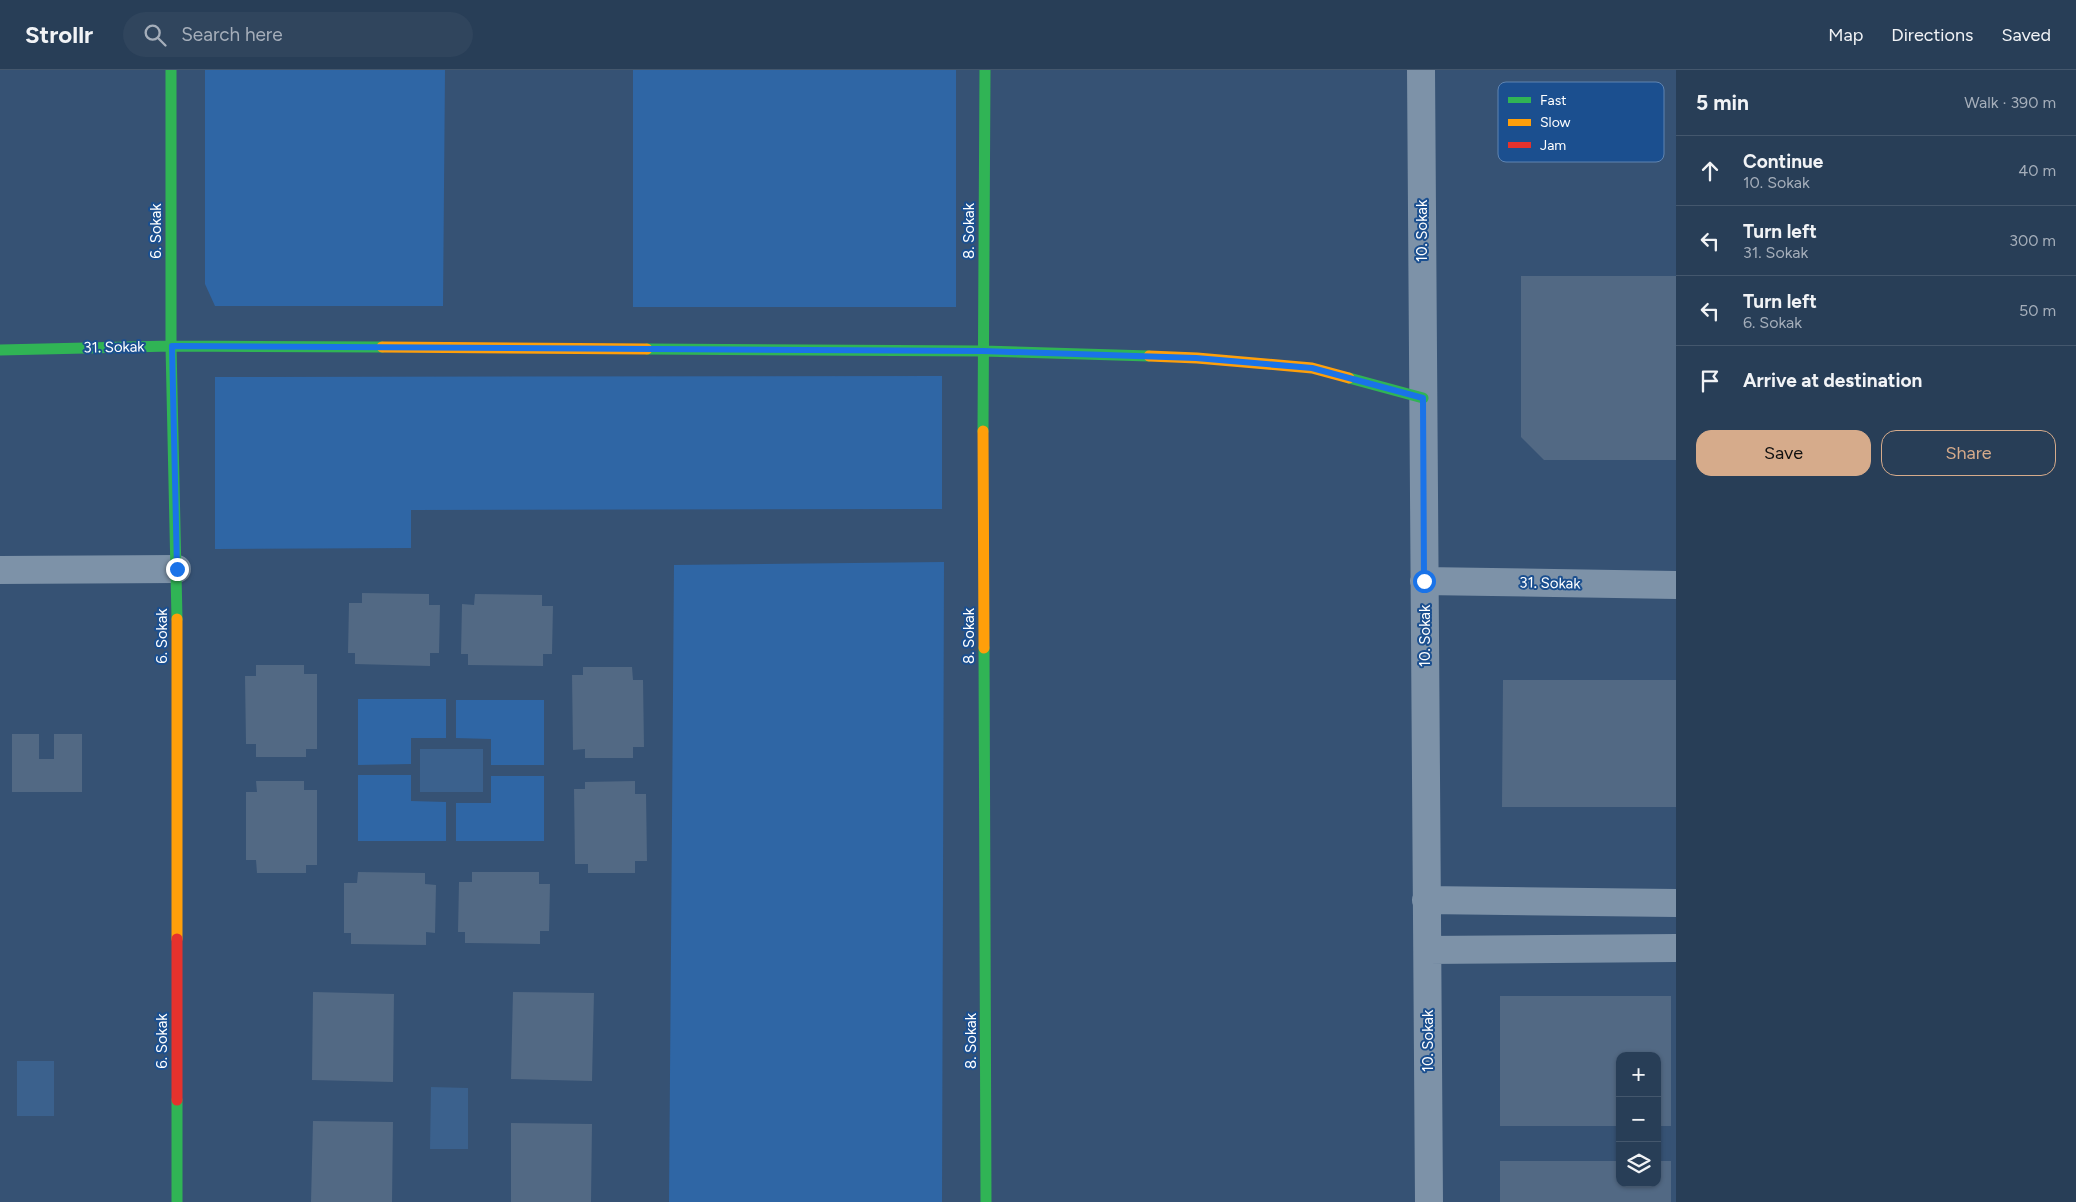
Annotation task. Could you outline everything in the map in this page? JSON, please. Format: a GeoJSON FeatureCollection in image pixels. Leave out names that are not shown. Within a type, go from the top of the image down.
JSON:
{"type":"FeatureCollection","features":[{"type":"Feature","properties":{"kind":"street","name":"6. Sokak"},"geometry":{"type":"LineString","coordinates":[[171,70],[172,346],[177,569],[178,1202]]}},
{"type":"Feature","properties":{"kind":"street","name":"8. Sokak"},"geometry":{"type":"LineString","coordinates":[[985,70],[983,351],[986,1202]]}},
{"type":"Feature","properties":{"kind":"street","name":"10. Sokak"},"geometry":{"type":"LineString","coordinates":[[1421,70],[1429,1202]]}},
{"type":"Feature","properties":{"kind":"street","name":"31. Sokak"},"geometry":{"type":"LineString","coordinates":[[0,350],[172,346],[983,351],[1196,358],[1312,368],[1423,398]]}},
{"type":"Feature","properties":{"kind":"street"},"geometry":{"type":"LineString","coordinates":[[0,570],[177,569]]}},
{"type":"Feature","properties":{"kind":"street","name":"31. Sokak"},"geometry":{"type":"LineString","coordinates":[[1424,581],[1676,584]]}},
{"type":"Feature","properties":{"kind":"street"},"geometry":{"type":"LineString","coordinates":[[1426,900],[1676,903]]}},
{"type":"Feature","properties":{"kind":"street"},"geometry":{"type":"LineString","coordinates":[[1428,950],[1676,948]]}},
{"type":"Feature","properties":{"kind":"shaded area"},"geometry":{"type":"Polygon","coordinates":[[[205,70],[445,70],[443,306],[215,306],[205,284],[205,70]]]}},
{"type":"Feature","properties":{"kind":"shaded area"},"geometry":{"type":"Polygon","coordinates":[[[633,70],[956,70],[956,307],[633,307],[633,70]]]}},
{"type":"Feature","properties":{"kind":"shaded area"},"geometry":{"type":"Polygon","coordinates":[[[942,376],[942,509],[411,510],[411,548],[215,549],[215,377],[942,376]]]}},
{"type":"Feature","properties":{"kind":"shaded area"},"geometry":{"type":"Polygon","coordinates":[[[944,562],[942,1202],[669,1202],[674,565],[944,562]]]}},
{"type":"Feature","properties":{"kind":"shaded area"},"geometry":{"type":"Polygon","coordinates":[[[358,699],[446,699],[446,738],[411,738],[411,764],[358,765],[358,699]]]}},
{"type":"Feature","properties":{"kind":"shaded area"},"geometry":{"type":"Polygon","coordinates":[[[456,700],[544,700],[544,765],[491,765],[491,739],[456,738],[456,700]]]}},
{"type":"Feature","properties":{"kind":"shaded area"},"geometry":{"type":"Polygon","coordinates":[[[420,749],[483,749],[483,792],[420,792],[420,749]]]}},
{"type":"Feature","properties":{"kind":"shaded area"},"geometry":{"type":"Polygon","coordinates":[[[358,775],[411,775],[411,801],[446,802],[446,841],[358,841],[358,775]]]}},
{"type":"Feature","properties":{"kind":"shaded area"},"geometry":{"type":"Polygon","coordinates":[[[491,776],[544,776],[544,841],[456,841],[456,803],[491,803],[491,776]]]}},
{"type":"Feature","properties":{"kind":"shaded area"},"geometry":{"type":"Polygon","coordinates":[[[17,1061],[54,1061],[54,1116],[17,1116],[17,1061]]]}},
{"type":"Feature","properties":{"kind":"shaded area"},"geometry":{"type":"Polygon","coordinates":[[[431,1087],[468,1088],[468,1149],[430,1149],[431,1087]]]}},
{"type":"Feature","properties":{"kind":"building"},"geometry":{"type":"Polygon","coordinates":[[[1521,276],[1676,276],[1676,460],[1544,460],[1521,437],[1521,276]]]}},
{"type":"Feature","properties":{"kind":"building"},"geometry":{"type":"Polygon","coordinates":[[[362,593],[429,594],[429,605],[440,605],[439,653],[430,653],[430,666],[355,664],[355,653],[348,653],[349,603],[362,603],[362,593]]]}},
{"type":"Feature","properties":{"kind":"building"},"geometry":{"type":"Polygon","coordinates":[[[475,594],[542,595],[542,606],[553,606],[552,654],[543,654],[543,666],[468,665],[468,654],[461,654],[462,604],[474,605],[475,594]]]}},
{"type":"Feature","properties":{"kind":"building"},"geometry":{"type":"Polygon","coordinates":[[[256,665],[304,665],[304,674],[317,674],[317,749],[306,749],[306,757],[256,757],[256,744],[246,744],[245,676],[256,676],[256,665]]]}},
{"type":"Feature","properties":{"kind":"building"},"geometry":{"type":"Polygon","coordinates":[[[583,667],[632,667],[633,680],[643,680],[644,747],[633,747],[633,758],[585,758],[585,749],[573,750],[572,675],[583,675],[583,667]]]}},
{"type":"Feature","properties":{"kind":"building"},"geometry":{"type":"Polygon","coordinates":[[[1503,680],[1676,680],[1676,807],[1502,807],[1503,680]]]}},
{"type":"Feature","properties":{"kind":"building"},"geometry":{"type":"Polygon","coordinates":[[[12,734],[39,734],[39,759],[54,759],[54,734],[82,734],[82,792],[12,792],[12,734]]]}},
{"type":"Feature","properties":{"kind":"building"},"geometry":{"type":"Polygon","coordinates":[[[256,781],[304,781],[304,790],[317,790],[317,865],[306,865],[306,873],[257,873],[256,860],[246,860],[246,792],[257,792],[256,781]]]}},
{"type":"Feature","properties":{"kind":"building"},"geometry":{"type":"Polygon","coordinates":[[[635,781],[635,794],[646,794],[647,861],[635,861],[635,873],[588,873],[588,864],[575,864],[574,789],[585,789],[585,782],[635,781]]]}},
{"type":"Feature","properties":{"kind":"building"},"geometry":{"type":"Polygon","coordinates":[[[358,872],[425,873],[425,884],[436,885],[435,933],[426,932],[426,945],[351,944],[351,933],[344,933],[344,883],[357,883],[358,872]]]}},
{"type":"Feature","properties":{"kind":"building"},"geometry":{"type":"Polygon","coordinates":[[[472,872],[539,872],[539,884],[550,884],[549,931],[540,931],[540,944],[465,943],[465,932],[458,932],[459,882],[472,882],[472,872]]]}},
{"type":"Feature","properties":{"kind":"building"},"geometry":{"type":"Polygon","coordinates":[[[313,992],[394,994],[393,1082],[312,1080],[313,992]]]}},
{"type":"Feature","properties":{"kind":"building"},"geometry":{"type":"Polygon","coordinates":[[[513,992],[594,993],[592,1081],[511,1079],[513,992]]]}},
{"type":"Feature","properties":{"kind":"building"},"geometry":{"type":"Polygon","coordinates":[[[1500,996],[1671,996],[1671,1126],[1661,1126],[1661,1052],[1616,1052],[1616,1126],[1500,1126],[1500,996]]]}},
{"type":"Feature","properties":{"kind":"building"},"geometry":{"type":"Polygon","coordinates":[[[313,1121],[393,1122],[392,1202],[311,1202],[313,1121]]]}},
{"type":"Feature","properties":{"kind":"building"},"geometry":{"type":"Polygon","coordinates":[[[511,1123],[592,1124],[591,1202],[511,1202],[511,1123]]]}},
{"type":"Feature","properties":{"kind":"building"},"geometry":{"type":"Polygon","coordinates":[[[1500,1161],[1616,1161],[1616,1187],[1661,1187],[1661,1161],[1671,1161],[1671,1202],[1500,1202],[1500,1161]]]}},
{"type":"Feature","properties":{"kind":"traffic: fast"},"geometry":{"type":"LineString","coordinates":[[171,70],[171,346],[177,619]]}},
{"type":"Feature","properties":{"kind":"traffic: fast"},"geometry":{"type":"LineString","coordinates":[[983,431],[985,70]]}},
{"type":"Feature","properties":{"kind":"traffic: fast"},"geometry":{"type":"LineString","coordinates":[[0,350],[171,346],[382,347]]}},
{"type":"Feature","properties":{"kind":"traffic: fast"},"geometry":{"type":"LineString","coordinates":[[647,349],[983,351],[1149,356]]}},
{"type":"Feature","properties":{"kind":"traffic: fast"},"geometry":{"type":"LineString","coordinates":[[1349,378],[1423,398]]}},
{"type":"Feature","properties":{"kind":"traffic: fast"},"geometry":{"type":"LineString","coordinates":[[984,648],[986,1202]]}},
{"type":"Feature","properties":{"kind":"traffic: fast"},"geometry":{"type":"LineString","coordinates":[[177,1100],[177,1202]]}},
{"type":"Feature","properties":{"kind":"traffic: slow"},"geometry":{"type":"LineString","coordinates":[[382,347],[647,349]]}},
{"type":"Feature","properties":{"kind":"traffic: slow"},"geometry":{"type":"LineString","coordinates":[[1149,356],[1197,358],[1312,368],[1349,378]]}},
{"type":"Feature","properties":{"kind":"traffic: slow"},"geometry":{"type":"LineString","coordinates":[[983,431],[984,648]]}},
{"type":"Feature","properties":{"kind":"traffic: slow"},"geometry":{"type":"LineString","coordinates":[[177,619],[177,939]]}},
{"type":"Feature","properties":{"kind":"traffic: jam"},"geometry":{"type":"LineString","coordinates":[[177,939],[177,1100]]}},
{"type":"Feature","properties":{"kind":"route"},"geometry":{"type":"LineString","coordinates":[[177,569],[172,346],[983,351],[1196,358],[1312,368],[1423,398],[1424,581]]}}]}
